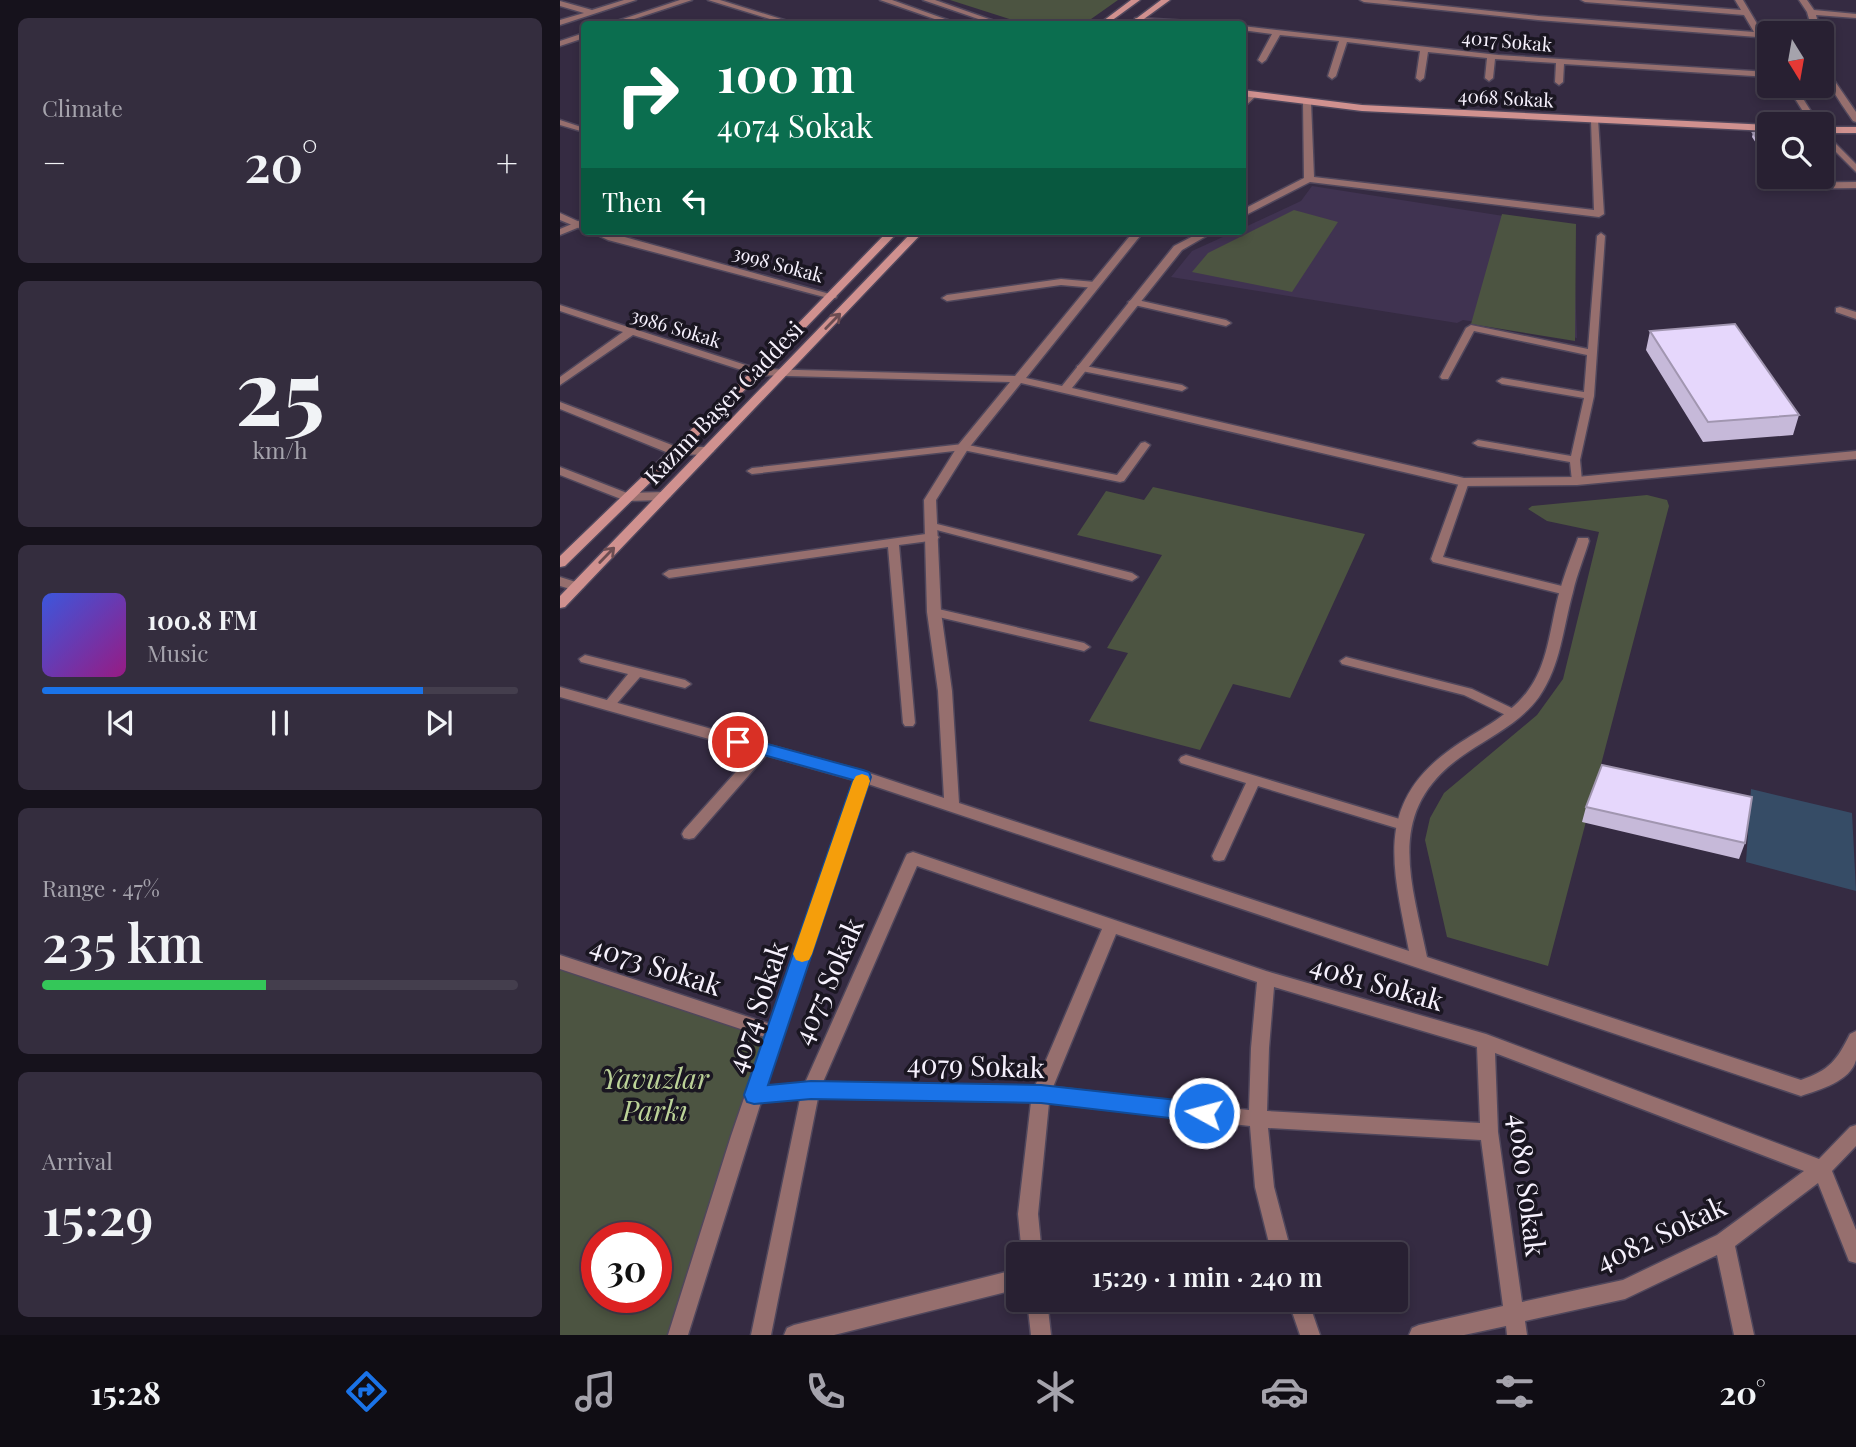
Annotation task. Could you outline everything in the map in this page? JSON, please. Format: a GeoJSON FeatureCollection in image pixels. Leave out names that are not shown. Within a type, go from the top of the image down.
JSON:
{"type":"FeatureCollection","features":[{"type":"Feature","properties":{"kind":"main road"},"geometry":{"type":"LineString","coordinates":[[1107,21],[1136,0]]}},
{"type":"Feature","properties":{"kind":"main road"},"geometry":{"type":"LineString","coordinates":[[1137,21],[1166,0]]}},
{"type":"Feature","properties":{"kind":"main road","name":"4068 Sokak"},"geometry":{"type":"LineString","coordinates":[[1248,94],[1362,108],[1757,128]]}},
{"type":"Feature","properties":{"kind":"main road"},"geometry":{"type":"LineString","coordinates":[[1834,131],[1856,130]]}},
{"type":"Feature","properties":{"kind":"main road","name":"Kazım Başer Caddesi"},"geometry":{"type":"LineString","coordinates":[[560,563],[757,372],[890,235]]}},
{"type":"Feature","properties":{"kind":"main road","name":"Kazım Başer Caddesi"},"geometry":{"type":"LineString","coordinates":[[560,604],[915,235]]}},
{"type":"Feature","properties":{"kind":"street"},"geometry":{"type":"LineString","coordinates":[[560,23],[632,0]]}},
{"type":"Feature","properties":{"kind":"street"},"geometry":{"type":"LineString","coordinates":[[621,21],[688,0]]}},
{"type":"Feature","properties":{"kind":"street"},"geometry":{"type":"LineString","coordinates":[[712,0],[783,21]]}},
{"type":"Feature","properties":{"kind":"street"},"geometry":{"type":"LineString","coordinates":[[884,0],[946,21]]}},
{"type":"Feature","properties":{"kind":"street"},"geometry":{"type":"LineString","coordinates":[[927,0],[990,21]]}},
{"type":"Feature","properties":{"kind":"street"},"geometry":{"type":"LineString","coordinates":[[1364,0],[1538,18],[1757,35]]}},
{"type":"Feature","properties":{"kind":"street"},"geometry":{"type":"LineString","coordinates":[[1585,0],[1746,13]]}},
{"type":"Feature","properties":{"kind":"street"},"geometry":{"type":"LineString","coordinates":[[1739,0],[1757,32]]}},
{"type":"Feature","properties":{"kind":"street"},"geometry":{"type":"LineString","coordinates":[[1803,0],[1814,21]]}},
{"type":"Feature","properties":{"kind":"street"},"geometry":{"type":"LineString","coordinates":[[560,3],[610,21]]}},
{"type":"Feature","properties":{"kind":"street"},"geometry":{"type":"LineString","coordinates":[[1811,12],[1856,16]]}},
{"type":"Feature","properties":{"kind":"street","name":"4017 Sokak"},"geometry":{"type":"LineString","coordinates":[[1246,28],[1491,56],[1757,74]]}},
{"type":"Feature","properties":{"kind":"street"},"geometry":{"type":"LineString","coordinates":[[1262,60],[1277,32]]}},
{"type":"Feature","properties":{"kind":"street"},"geometry":{"type":"LineString","coordinates":[[560,44],[581,36]]}},
{"type":"Feature","properties":{"kind":"street"},"geometry":{"type":"LineString","coordinates":[[1332,76],[1344,40]]}},
{"type":"Feature","properties":{"kind":"street"},"geometry":{"type":"LineString","coordinates":[[1420,78],[1424,49]]}},
{"type":"Feature","properties":{"kind":"street"},"geometry":{"type":"LineString","coordinates":[[1489,78],[1491,56]]}},
{"type":"Feature","properties":{"kind":"street"},"geometry":{"type":"LineString","coordinates":[[1559,82],[1560,61]]}},
{"type":"Feature","properties":{"kind":"street"},"geometry":{"type":"LineString","coordinates":[[1834,86],[1856,119]]}},
{"type":"Feature","properties":{"kind":"street"},"geometry":{"type":"LineString","coordinates":[[1307,102],[1309,179]]}},
{"type":"Feature","properties":{"kind":"street"},"geometry":{"type":"LineString","coordinates":[[1246,212],[1309,179],[1599,214],[1595,121]]}},
{"type":"Feature","properties":{"kind":"street"},"geometry":{"type":"LineString","coordinates":[[1834,144],[1856,169]]}},
{"type":"Feature","properties":{"kind":"street"},"geometry":{"type":"LineString","coordinates":[[1834,186],[1856,185]]}},
{"type":"Feature","properties":{"kind":"street"},"geometry":{"type":"LineString","coordinates":[[560,216],[581,225]]}},
{"type":"Feature","properties":{"kind":"street","name":"3998 Sokak"},"geometry":{"type":"LineString","coordinates":[[603,235],[832,296]]}},
{"type":"Feature","properties":{"kind":"street"},"geometry":{"type":"LineString","coordinates":[[952,807],[945,691],[934,612],[930,500],[963,447],[1136,235]]}},
{"type":"Feature","properties":{"kind":"street"},"geometry":{"type":"LineString","coordinates":[[1065,389],[1178,248],[1202,235]]}},
{"type":"Feature","properties":{"kind":"street","name":"3986 Sokak"},"geometry":{"type":"LineString","coordinates":[[560,307],[757,372],[1017,379],[1464,482],[1577,481],[1856,455]]}},
{"type":"Feature","properties":{"kind":"street"},"geometry":{"type":"LineString","coordinates":[[1840,310],[1856,316]]}},
{"type":"Feature","properties":{"kind":"street"},"geometry":{"type":"LineString","coordinates":[[560,382],[630,332]]}},
{"type":"Feature","properties":{"kind":"street"},"geometry":{"type":"LineString","coordinates":[[560,405],[675,451],[708,451]]}},
{"type":"Feature","properties":{"kind":"street"},"geometry":{"type":"LineString","coordinates":[[560,471],[626,497],[665,496]]}},
{"type":"Feature","properties":{"kind":"street"},"geometry":{"type":"LineString","coordinates":[[1420,963],[1411,911],[1401,878],[1399,853],[1403,825],[1418,791],[1435,770],[1452,755],[1514,715],[1533,695],[1551,655],[1566,591],[1583,541]]}},
{"type":"Feature","properties":{"kind":"street"},"geometry":{"type":"LineString","coordinates":[[560,581],[577,587]]}},
{"type":"Feature","properties":{"kind":"street"},"geometry":{"type":"LineString","coordinates":[[560,692],[863,777],[1801,1088],[1823,1081],[1842,1067],[1851,1056],[1856,1039]]}},
{"type":"Feature","properties":{"kind":"street","name":"4074 Sokak"},"geometry":{"type":"LineString","coordinates":[[678,1335],[754,1095],[863,777]]}},
{"type":"Feature","properties":{"kind":"street","name":"4081 Sokak"},"geometry":{"type":"LineString","coordinates":[[913,858],[1266,978],[1486,1042],[1822,1169]]}},
{"type":"Feature","properties":{"kind":"street","name":"4075 Sokak"},"geometry":{"type":"LineString","coordinates":[[761,1335],[811,1090],[913,858]]}},
{"type":"Feature","properties":{"kind":"street"},"geometry":{"type":"LineString","coordinates":[[1031,1242],[1028,1214],[1041,1094],[1112,925]]}},
{"type":"Feature","properties":{"kind":"street","name":"4073 Sokak"},"geometry":{"type":"LineString","coordinates":[[560,962],[775,1033]]}},
{"type":"Feature","properties":{"kind":"street"},"geometry":{"type":"LineString","coordinates":[[1266,978],[1259,1049],[1258,1144],[1277,1242]]}},
{"type":"Feature","properties":{"kind":"street","name":"4080 Sokak"},"geometry":{"type":"LineString","coordinates":[[1486,1042],[1489,1132],[1517,1335]]}},
{"type":"Feature","properties":{"kind":"street","name":"4079 Sokak"},"geometry":{"type":"LineString","coordinates":[[754,1095],[811,1090],[1041,1094],[1258,1119],[1489,1132]]}},
{"type":"Feature","properties":{"kind":"street","name":"4082 Sokak"},"geometry":{"type":"LineString","coordinates":[[1419,1335],[1625,1289],[1724,1242],[1822,1169],[1856,1133]]}},
{"type":"Feature","properties":{"kind":"street"},"geometry":{"type":"LineString","coordinates":[[1822,1169],[1856,1254]]}},
{"type":"Feature","properties":{"kind":"street"},"geometry":{"type":"LineString","coordinates":[[1724,1242],[1744,1335]]}},
{"type":"Feature","properties":{"kind":"street"},"geometry":{"type":"LineString","coordinates":[[794,1335],[1006,1282]]}},
{"type":"Feature","properties":{"kind":"street"},"geometry":{"type":"LineString","coordinates":[[1038,1312],[1041,1335]]}},
{"type":"Feature","properties":{"kind":"street"},"geometry":{"type":"LineString","coordinates":[[1302,1312],[1310,1335]]}},
{"type":"Feature","properties":{"kind":"lane"},"geometry":{"type":"LineString","coordinates":[[560,122],[581,129]]}},
{"type":"Feature","properties":{"kind":"lane"},"geometry":{"type":"LineString","coordinates":[[560,232],[581,225]]}},
{"type":"Feature","properties":{"kind":"lane"},"geometry":{"type":"LineString","coordinates":[[612,239],[618,235]]}},
{"type":"Feature","properties":{"kind":"lane"},"geometry":{"type":"LineString","coordinates":[[1577,481],[1575,460],[1589,396],[1601,236]]}},
{"type":"Feature","properties":{"kind":"lane"},"geometry":{"type":"LineString","coordinates":[[947,298],[1061,282],[1095,285]]}},
{"type":"Feature","properties":{"kind":"lane"},"geometry":{"type":"LineString","coordinates":[[1133,302],[1226,323]]}},
{"type":"Feature","properties":{"kind":"lane"},"geometry":{"type":"LineString","coordinates":[[1445,377],[1471,328],[1591,352]]}},
{"type":"Feature","properties":{"kind":"lane"},"geometry":{"type":"LineString","coordinates":[[1080,368],[1181,388]]}},
{"type":"Feature","properties":{"kind":"lane"},"geometry":{"type":"LineString","coordinates":[[1502,381],[1589,396]]}},
{"type":"Feature","properties":{"kind":"lane"},"geometry":{"type":"LineString","coordinates":[[1478,443],[1575,460]]}},
{"type":"Feature","properties":{"kind":"lane"},"geometry":{"type":"LineString","coordinates":[[752,471],[963,447],[1120,479],[1146,445]]}},
{"type":"Feature","properties":{"kind":"lane"},"geometry":{"type":"LineString","coordinates":[[1464,482],[1437,559],[1566,591]]}},
{"type":"Feature","properties":{"kind":"lane"},"geometry":{"type":"LineString","coordinates":[[669,574],[893,543],[933,532],[1132,577]]}},
{"type":"Feature","properties":{"kind":"lane"},"geometry":{"type":"LineString","coordinates":[[893,543],[909,723]]}},
{"type":"Feature","properties":{"kind":"lane"},"geometry":{"type":"LineString","coordinates":[[934,612],[1084,647]]}},
{"type":"Feature","properties":{"kind":"lane"},"geometry":{"type":"LineString","coordinates":[[585,659],[685,684]]}},
{"type":"Feature","properties":{"kind":"lane"},"geometry":{"type":"LineString","coordinates":[[1346,661],[1468,692],[1514,715]]}},
{"type":"Feature","properties":{"kind":"lane"},"geometry":{"type":"LineString","coordinates":[[608,706],[637,672]]}},
{"type":"Feature","properties":{"kind":"lane"},"geometry":{"type":"LineString","coordinates":[[689,834],[764,749]]}},
{"type":"Feature","properties":{"kind":"lane"},"geometry":{"type":"LineString","coordinates":[[1186,760],[1403,825]]}},
{"type":"Feature","properties":{"kind":"lane"},"geometry":{"type":"LineString","coordinates":[[1219,856],[1254,780]]}},
{"type":"Feature","properties":{"kind":"shaded area"},"geometry":{"type":"Polygon","coordinates":[[[1312,186],[1573,227],[1577,338],[1463,320],[1457,323],[1171,277],[1192,251],[1227,235],[1246,235],[1246,227],[1301,201],[1312,186]]]}},
{"type":"Feature","properties":{"kind":"green space"},"geometry":{"type":"Polygon","coordinates":[[[950,0],[1118,0],[1088,21],[1016,21],[950,0]]]}},
{"type":"Feature","properties":{"kind":"green space"},"geometry":{"type":"Polygon","coordinates":[[[1294,210],[1338,222],[1292,292],[1192,272],[1208,253],[1294,210]]]}},
{"type":"Feature","properties":{"kind":"green space"},"geometry":{"type":"Polygon","coordinates":[[[1502,214],[1576,224],[1575,341],[1471,324],[1502,214]]]}},
{"type":"Feature","properties":{"kind":"green space"},"geometry":{"type":"Polygon","coordinates":[[[1153,487],[1365,534],[1290,698],[1233,684],[1200,750],[1089,721],[1128,653],[1107,648],[1162,555],[1077,535],[1106,491],[1144,500],[1153,487]]]}},
{"type":"Feature","properties":{"kind":"green space"},"geometry":{"type":"Polygon","coordinates":[[[1647,495],[1667,500],[1669,506],[1548,966],[1447,937],[1425,840],[1430,818],[1444,793],[1537,715],[1563,679],[1599,532],[1547,521],[1528,509],[1532,506],[1647,495]]]}},
{"type":"Feature","properties":{"kind":"green space","name":"Yavuzlar Parkı"},"geometry":{"type":"Polygon","coordinates":[[[560,965],[775,1033],[679,1335],[560,1335],[560,965]]]}},
{"type":"Feature","properties":{"kind":"water"},"geometry":{"type":"Polygon","coordinates":[[[1751,789],[1852,813],[1856,891],[1746,862],[1751,789]]]}},
{"type":"Feature","properties":{"kind":"building"},"geometry":{"type":"Polygon","coordinates":[[[1735,324],[1799,415],[1708,422],[1650,331],[1735,324]]]}},
{"type":"Feature","properties":{"kind":"building"},"geometry":{"type":"Polygon","coordinates":[[[1602,765],[1752,797],[1745,843],[1586,807],[1602,765]]]}},
{"type":"Feature","properties":{"kind":"slow traffic"},"geometry":{"type":"LineString","coordinates":[[802,954],[862,781]]}},
{"type":"Feature","properties":{"kind":"route"},"geometry":{"type":"LineString","coordinates":[[738,742],[863,777],[754,1095],[811,1090],[1041,1094],[1204,1113]]}}]}
